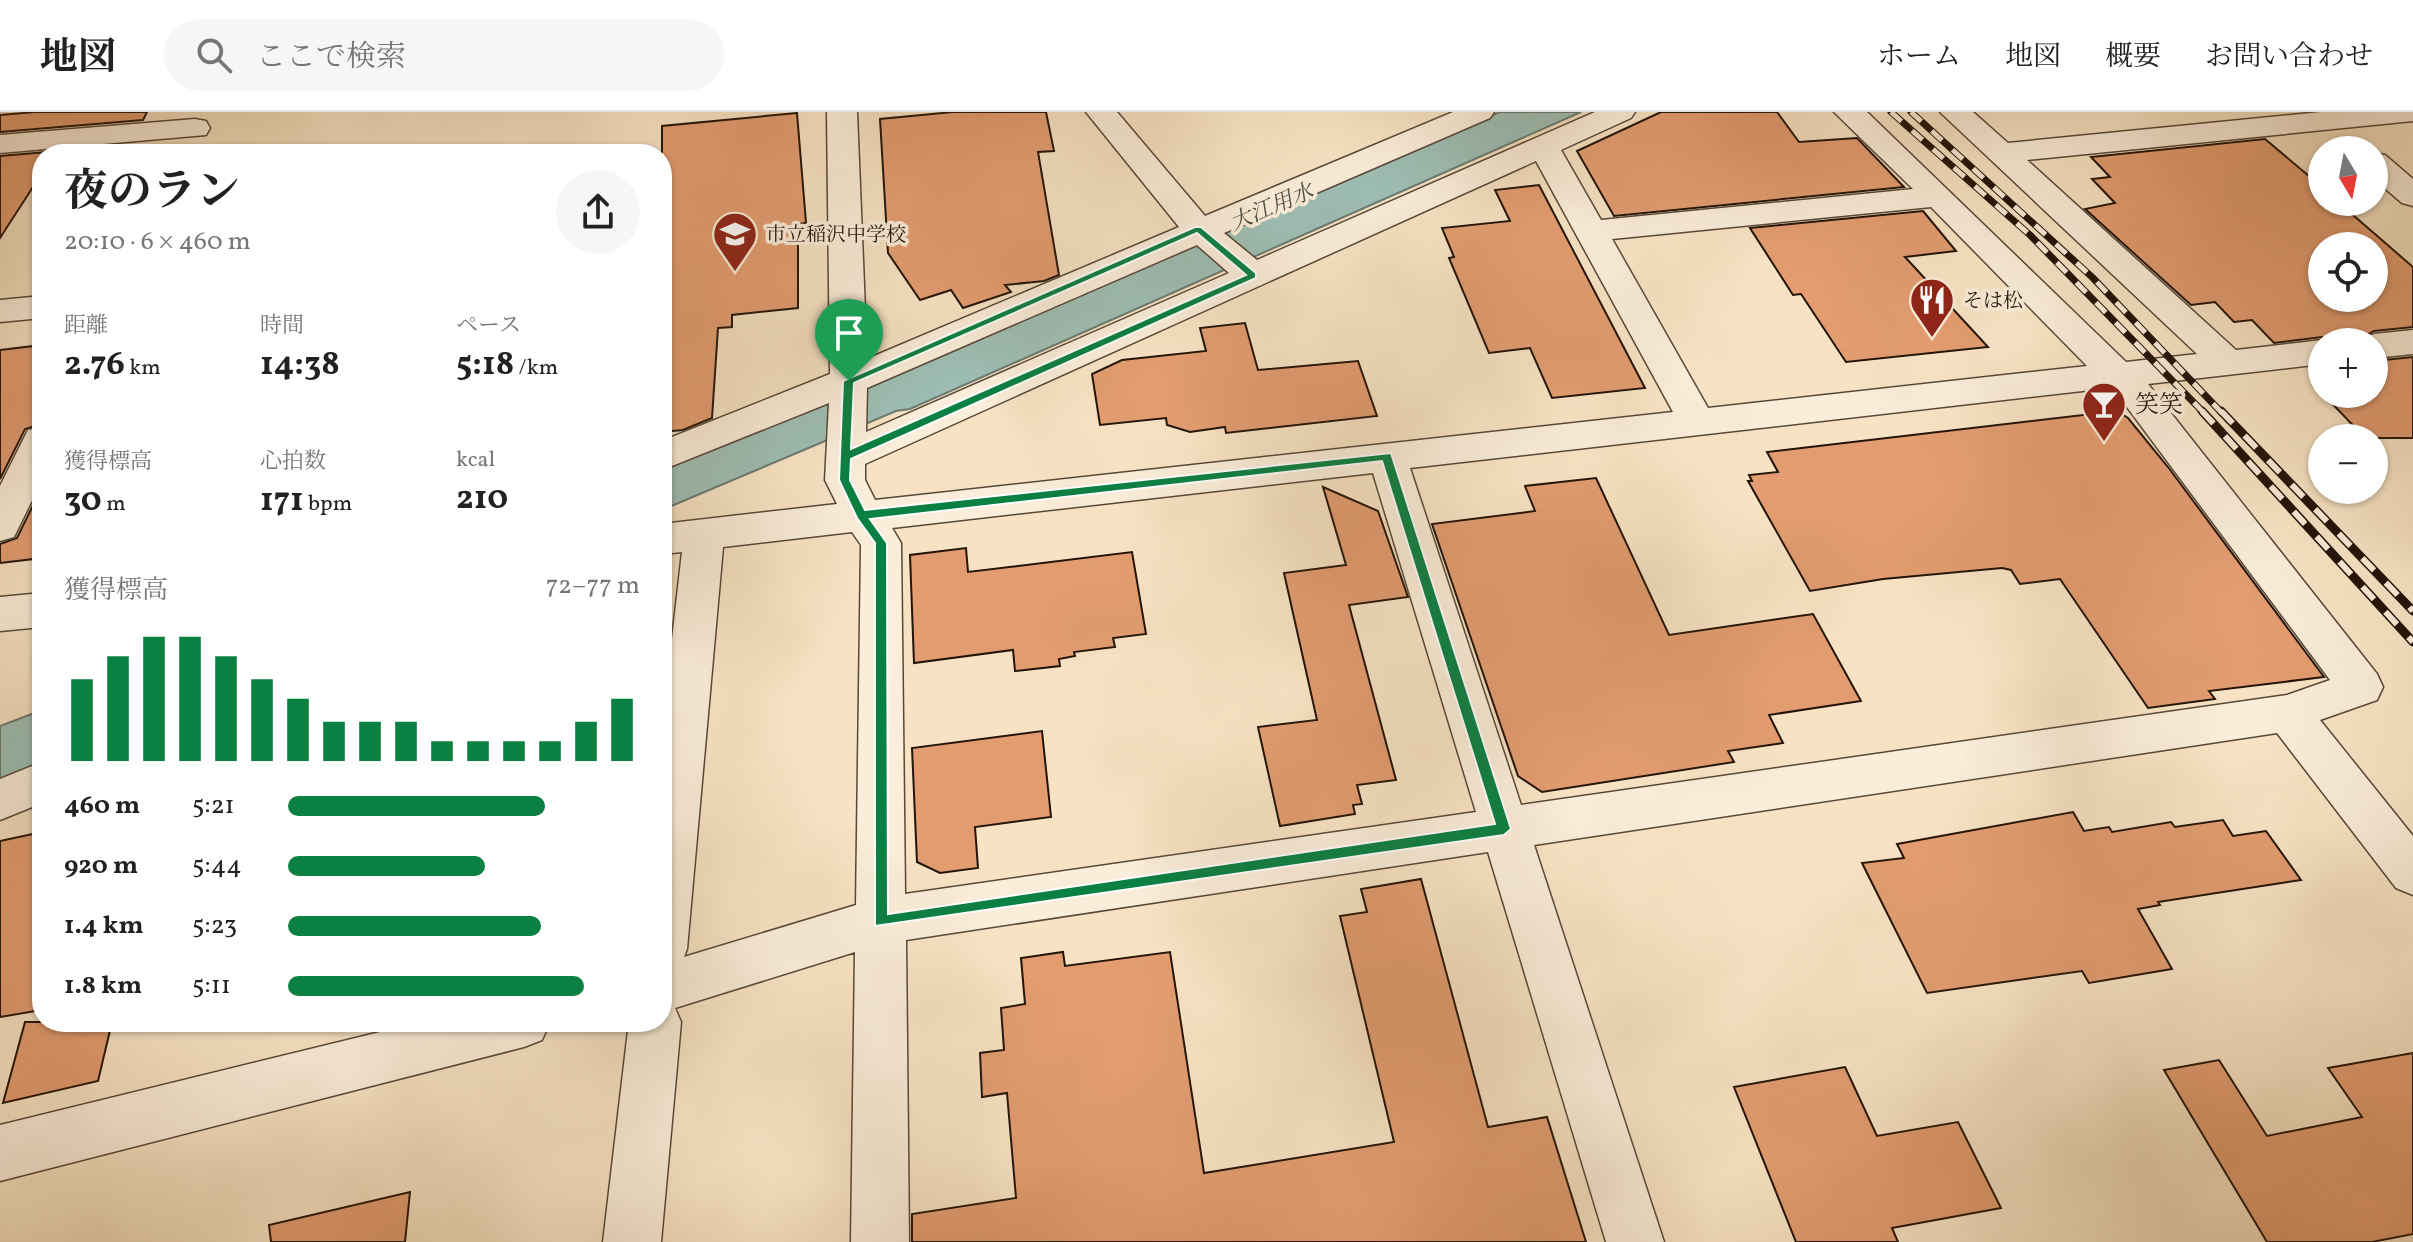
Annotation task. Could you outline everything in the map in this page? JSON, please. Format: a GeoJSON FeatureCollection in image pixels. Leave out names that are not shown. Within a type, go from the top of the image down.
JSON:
{"type":"FeatureCollection","features":[{"type":"Feature","properties":{"kind":"street"},"geometry":{"type":"LineString","coordinates":[[842,112],[848,383],[845,480],[862,515],[881,543],[880,1242]]}},
{"type":"Feature","properties":{"kind":"street"},"geometry":{"type":"LineString","coordinates":[[1101,112],[1201,232],[1246,270]]}},
{"type":"Feature","properties":{"kind":"street"},"geometry":{"type":"LineString","coordinates":[[672,452],[848,383],[1479,112]]}},
{"type":"Feature","properties":{"kind":"street"},"geometry":{"type":"LineString","coordinates":[[846,446],[1246,270],[1620,112]]}},
{"type":"Feature","properties":{"kind":"street"},"geometry":{"type":"LineString","coordinates":[[672,985],[880,921],[2288,713],[2361,687],[2162,423],[1939,196],[1849,112]]}},
{"type":"Feature","properties":{"kind":"street"},"geometry":{"type":"LineString","coordinates":[[1955,112],[2228,363]]}},
{"type":"Feature","properties":{"kind":"street"},"geometry":{"type":"LineString","coordinates":[[2003,153],[2321,116],[2413,112]]}},
{"type":"Feature","properties":{"kind":"street"},"geometry":{"type":"LineString","coordinates":[[2321,116],[2344,136]]}},
{"type":"Feature","properties":{"kind":"street"},"geometry":{"type":"LineString","coordinates":[[0,144],[194,131]]}},
{"type":"Feature","properties":{"kind":"street"},"geometry":{"type":"LineString","coordinates":[[1543,146],[1697,422]]}},
{"type":"Feature","properties":{"kind":"street"},"geometry":{"type":"LineString","coordinates":[[2388,174],[2413,196]]}},
{"type":"Feature","properties":{"kind":"street"},"geometry":{"type":"LineString","coordinates":[[1592,231],[1939,196]]}},
{"type":"Feature","properties":{"kind":"street"},"geometry":{"type":"LineString","coordinates":[[0,311],[32,308]]}},
{"type":"Feature","properties":{"kind":"street"},"geometry":{"type":"LineString","coordinates":[[2388,345],[2413,342]]}},
{"type":"Feature","properties":{"kind":"street"},"geometry":{"type":"LineString","coordinates":[[672,752],[683,536],[2308,354]]}},
{"type":"Feature","properties":{"kind":"street"},"geometry":{"type":"LineString","coordinates":[[1387,456],[1635,1242]]}},
{"type":"Feature","properties":{"kind":"street"},"geometry":{"type":"LineString","coordinates":[[0,526],[32,460]]}},
{"type":"Feature","properties":{"kind":"street"},"geometry":{"type":"LineString","coordinates":[[0,614],[32,611]]}},
{"type":"Feature","properties":{"kind":"street"},"geometry":{"type":"LineString","coordinates":[[2288,713],[2413,873]]}},
{"type":"Feature","properties":{"kind":"street"},"geometry":{"type":"LineString","coordinates":[[0,800],[32,786]]}},
{"type":"Feature","properties":{"kind":"street"},"geometry":{"type":"LineString","coordinates":[[0,1153],[484,1032]]}},
{"type":"Feature","properties":{"kind":"street"},"geometry":{"type":"LineString","coordinates":[[632,1242],[654,1032]]}},
{"type":"Feature","properties":{"kind":"water"},"geometry":{"type":"Polygon","coordinates":[[[1500,112],[1581,112],[910,409],[896,411],[672,506],[672,461],[1500,112]]]}},
{"type":"Feature","properties":{"kind":"water"},"geometry":{"type":"Polygon","coordinates":[[[32,714],[32,766],[0,779],[0,726],[32,714]]]}},
{"type":"Feature","properties":{"kind":"building"},"geometry":{"type":"Polygon","coordinates":[[[147,112],[143,120],[0,132],[0,115],[147,112]]]}},
{"type":"Feature","properties":{"kind":"building"},"geometry":{"type":"Polygon","coordinates":[[[953,112],[1046,112],[1054,151],[1038,152],[1059,275],[1044,281],[1005,285],[1011,292],[963,308],[951,290],[920,300],[888,253],[880,119],[953,112]]]}},
{"type":"Feature","properties":{"kind":"building"},"geometry":{"type":"Polygon","coordinates":[[[1661,112],[1777,112],[1799,142],[1857,138],[1904,187],[1614,216],[1577,151],[1661,112]]]}},
{"type":"Feature","properties":{"kind":"building"},"geometry":{"type":"Polygon","coordinates":[[[797,113],[806,223],[798,224],[798,308],[732,315],[732,327],[718,328],[712,418],[683,430],[672,431],[672,144],[662,144],[662,126],[797,113]]]}},
{"type":"Feature","properties":{"kind":"building"},"geometry":{"type":"Polygon","coordinates":[[[2265,139],[2308,175],[2308,216],[2354,216],[2373,232],[2308,232],[2308,312],[2388,312],[2388,245],[2413,267],[2413,327],[2308,328],[2308,339],[2274,343],[2252,320],[2234,322],[2215,302],[2191,305],[2085,209],[2115,203],[2092,179],[2110,177],[2091,157],[2265,139]]]}},
{"type":"Feature","properties":{"kind":"building"},"geometry":{"type":"Polygon","coordinates":[[[32,153],[32,188],[0,238],[0,156],[32,153]]]}},
{"type":"Feature","properties":{"kind":"building"},"geometry":{"type":"Polygon","coordinates":[[[1539,185],[1645,388],[1552,398],[1530,348],[1489,353],[1449,258],[1454,257],[1442,228],[1510,221],[1495,190],[1539,185]]]}},
{"type":"Feature","properties":{"kind":"building"},"geometry":{"type":"Polygon","coordinates":[[[1923,211],[1956,251],[1905,257],[1988,347],[1846,362],[1801,294],[1793,295],[1750,228],[1923,211]]]}},
{"type":"Feature","properties":{"kind":"building"},"geometry":{"type":"Polygon","coordinates":[[[1245,323],[1258,370],[1358,361],[1377,416],[1226,433],[1225,427],[1190,432],[1167,425],[1166,418],[1100,425],[1092,374],[1122,360],[1206,351],[1200,328],[1245,323]]]}},
{"type":"Feature","properties":{"kind":"building"},"geometry":{"type":"Polygon","coordinates":[[[32,346],[32,427],[25,429],[0,479],[0,350],[32,346]]]}},
{"type":"Feature","properties":{"kind":"building"},"geometry":{"type":"Polygon","coordinates":[[[2413,357],[2413,438],[2388,438],[2388,424],[2352,424],[2336,408],[2388,408],[2388,360],[2413,357]]]}},
{"type":"Feature","properties":{"kind":"building"},"geometry":{"type":"Polygon","coordinates":[[[2117,411],[2128,418],[2168,467],[2324,677],[2209,691],[2215,699],[2148,708],[2060,579],[2020,584],[2011,570],[2002,568],[1883,579],[1810,591],[1748,481],[1752,481],[1749,475],[1778,472],[1767,452],[2117,411]]]}},
{"type":"Feature","properties":{"kind":"building"},"geometry":{"type":"Polygon","coordinates":[[[1596,478],[1669,635],[1813,614],[1861,701],[1769,715],[1783,743],[1728,751],[1734,762],[1542,792],[1518,776],[1432,524],[1535,511],[1525,486],[1596,478]]]}},
{"type":"Feature","properties":{"kind":"building"},"geometry":{"type":"Polygon","coordinates":[[[1323,487],[1378,511],[1408,597],[1349,605],[1396,780],[1357,785],[1362,804],[1353,805],[1355,814],[1280,826],[1258,727],[1317,720],[1284,573],[1346,565],[1323,487]]]}},
{"type":"Feature","properties":{"kind":"building"},"geometry":{"type":"Polygon","coordinates":[[[32,507],[32,559],[0,563],[0,544],[17,538],[32,507]]]}},
{"type":"Feature","properties":{"kind":"building"},"geometry":{"type":"Polygon","coordinates":[[[966,548],[968,572],[1132,552],[1146,634],[1113,638],[1115,647],[1074,652],[1075,656],[1059,659],[1060,666],[1015,671],[1013,650],[914,663],[910,555],[966,548]]]}},
{"type":"Feature","properties":{"kind":"building"},"geometry":{"type":"Polygon","coordinates":[[[1042,731],[1051,817],[975,827],[978,868],[940,873],[917,862],[912,748],[1042,731]]]}},
{"type":"Feature","properties":{"kind":"building"},"geometry":{"type":"Polygon","coordinates":[[[2073,812],[2084,831],[2109,827],[2112,832],[2171,822],[2175,827],[2223,820],[2233,836],[2266,831],[2301,880],[2158,902],[2160,905],[2138,909],[2172,969],[2089,983],[2082,971],[1927,993],[1862,863],[1904,858],[1897,844],[2073,812]]]}},
{"type":"Feature","properties":{"kind":"building"},"geometry":{"type":"Polygon","coordinates":[[[32,834],[32,1012],[0,1017],[0,841],[32,834]]]}},
{"type":"Feature","properties":{"kind":"building"},"geometry":{"type":"Polygon","coordinates":[[[1421,879],[1488,1127],[1547,1117],[1586,1242],[912,1242],[912,1214],[1016,1198],[1007,1093],[982,1097],[980,1053],[1004,1050],[1001,1008],[1025,1004],[1021,958],[1063,952],[1065,966],[1170,952],[1204,1173],[1394,1142],[1340,916],[1367,912],[1361,889],[1421,879]]]}},
{"type":"Feature","properties":{"kind":"building"},"geometry":{"type":"Polygon","coordinates":[[[25,1022],[32,1022],[32,1032],[110,1032],[98,1081],[3,1103],[25,1022]]]}},
{"type":"Feature","properties":{"kind":"building"},"geometry":{"type":"Polygon","coordinates":[[[2413,1053],[2413,1234],[2372,1242],[2267,1242],[2164,1070],[2219,1060],[2267,1136],[2362,1117],[2328,1068],[2413,1053]]]}},
{"type":"Feature","properties":{"kind":"building"},"geometry":{"type":"Polygon","coordinates":[[[1845,1067],[1877,1136],[1958,1122],[2001,1208],[1892,1228],[1898,1242],[1796,1242],[1734,1087],[1845,1067]]]}},
{"type":"Feature","properties":{"kind":"building"},"geometry":{"type":"Polygon","coordinates":[[[410,1192],[405,1242],[271,1242],[269,1225],[410,1192]]]}},
{"type":"Feature","properties":{"kind":"railway"},"geometry":{"type":"LineString","coordinates":[[1891,112],[2030,235],[2204,413]]}},
{"type":"Feature","properties":{"kind":"railway"},"geometry":{"type":"LineString","coordinates":[[1911,112],[2092,277],[2222,413]]}},
{"type":"Feature","properties":{"kind":"railway"},"geometry":{"type":"LineString","coordinates":[[2202,411],[2413,642]]}},
{"type":"Feature","properties":{"kind":"railway"},"geometry":{"type":"LineString","coordinates":[[2221,411],[2413,611]]}},
{"type":"Feature","properties":{"kind":"place","name":"市立稲沢中学校"},"geometry":{"type":"Point","coordinates":[735,273]}},
{"type":"Feature","properties":{"kind":"place","name":"そは松"},"geometry":{"type":"Point","coordinates":[1932,339]}},
{"type":"Feature","properties":{"kind":"place","name":"笑笑"},"geometry":{"type":"Point","coordinates":[2104,443]}},
{"type":"Feature","properties":{"kind":"route"},"geometry":{"type":"LineString","coordinates":[[849,381],[845,457],[845,480],[862,515],[1387,456],[1504,829],[880,921],[881,543],[862,515],[845,480],[845,457],[1253,275],[1198,229],[849,381]]}},
{"type":"Feature","properties":{"kind":"water label","name":"大江用水"},"geometry":{"type":"Point","coordinates":[1271,206]}}]}
